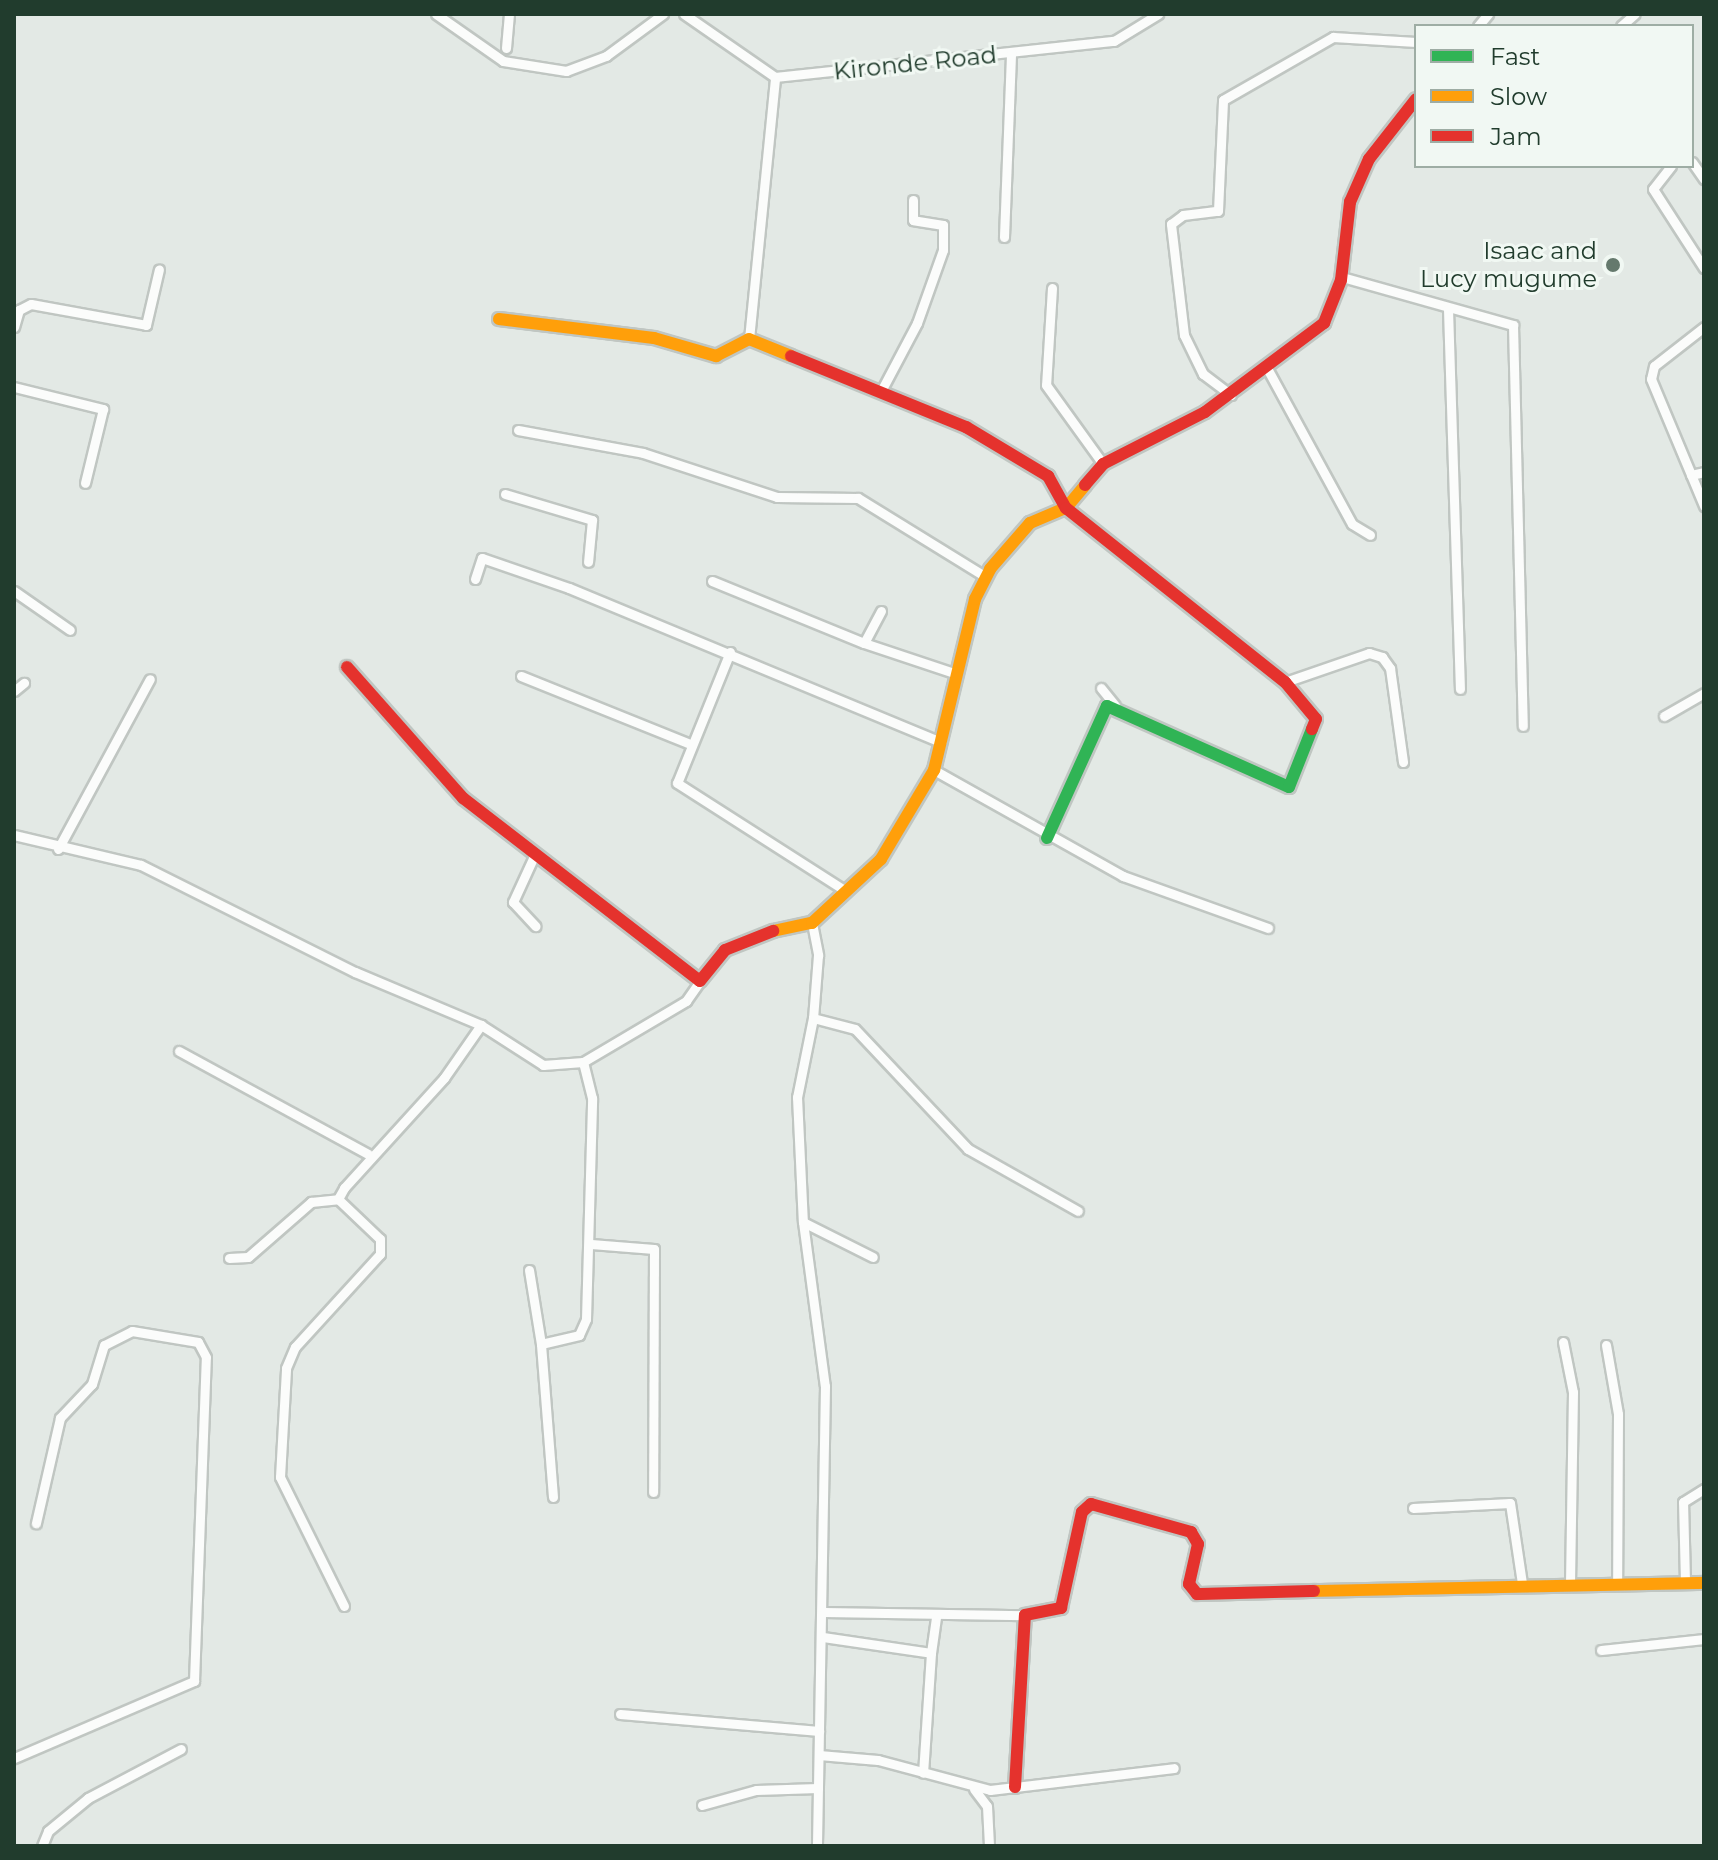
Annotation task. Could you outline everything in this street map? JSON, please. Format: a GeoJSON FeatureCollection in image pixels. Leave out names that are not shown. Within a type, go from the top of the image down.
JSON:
{"type":"FeatureCollection","features":[{"type":"Feature","properties":{"kind":"street"},"geometry":{"type":"LineString","coordinates":[[436,14],[503,61],[566,71],[606,56],[663,14]]}},
{"type":"Feature","properties":{"kind":"street"},"geometry":{"type":"LineString","coordinates":[[506,48],[509,14]]}},
{"type":"Feature","properties":{"kind":"street"},"geometry":{"type":"LineString","coordinates":[[684,14],[775,77],[749,339]]}},
{"type":"Feature","properties":{"kind":"street","name":"Kironde Road"},"geometry":{"type":"LineString","coordinates":[[775,77],[1114,41],[1158,14]]}},
{"type":"Feature","properties":{"kind":"street"},"geometry":{"type":"LineString","coordinates":[[1231,395],[1203,374],[1184,335],[1171,224],[1183,215],[1218,211],[1223,100],[1333,37],[1414,42]]}},
{"type":"Feature","properties":{"kind":"street"},"geometry":{"type":"LineString","coordinates":[[1004,237],[1011,53]]}},
{"type":"Feature","properties":{"kind":"street"},"geometry":{"type":"LineString","coordinates":[[14,835],[58,849],[141,865],[355,972],[481,1025],[543,1065],[583,1062],[686,1001],[725,950],[791,924],[812,923],[881,859],[934,770],[957,674],[986,577],[1030,523],[1066,508],[1103,464],[1231,395],[1268,370],[1324,323],[1342,277],[1350,202],[1369,159],[1414,102]]}},
{"type":"Feature","properties":{"kind":"street"},"geometry":{"type":"LineString","coordinates":[[1669,168],[1653,189],[1704,268]]}},
{"type":"Feature","properties":{"kind":"street"},"geometry":{"type":"LineString","coordinates":[[880,393],[917,323],[943,250],[943,225],[913,220],[913,200]]}},
{"type":"Feature","properties":{"kind":"street"},"geometry":{"type":"LineString","coordinates":[[14,327],[19,310],[31,304],[146,325],[159,269]]}},
{"type":"Feature","properties":{"kind":"street"},"geometry":{"type":"LineString","coordinates":[[1342,277],[1513,325],[1523,726]]}},
{"type":"Feature","properties":{"kind":"street"},"geometry":{"type":"LineString","coordinates":[[1052,288],[1046,385],[1103,464]]}},
{"type":"Feature","properties":{"kind":"street"},"geometry":{"type":"LineString","coordinates":[[1448,309],[1460,689]]}},
{"type":"Feature","properties":{"kind":"street"},"geometry":{"type":"LineString","coordinates":[[499,319],[654,338],[716,356],[749,339],[966,427],[1048,476],[1066,508],[1285,682],[1316,719],[1289,787],[1115,705],[1101,688]]}},
{"type":"Feature","properties":{"kind":"street"},"geometry":{"type":"LineString","coordinates":[[1704,327],[1652,372],[1704,506]]}},
{"type":"Feature","properties":{"kind":"street"},"geometry":{"type":"LineString","coordinates":[[1268,370],[1352,524],[1370,535]]}},
{"type":"Feature","properties":{"kind":"street"},"geometry":{"type":"LineString","coordinates":[[14,387],[103,409],[85,483]]}},
{"type":"Feature","properties":{"kind":"street"},"geometry":{"type":"LineString","coordinates":[[518,430],[643,453],[777,497],[858,498],[986,577]]}},
{"type":"Feature","properties":{"kind":"street"},"geometry":{"type":"LineString","coordinates":[[1691,475],[1704,472]]}},
{"type":"Feature","properties":{"kind":"street"},"geometry":{"type":"LineString","coordinates":[[505,494],[592,520],[588,562]]}},
{"type":"Feature","properties":{"kind":"street"},"geometry":{"type":"LineString","coordinates":[[475,579],[482,558],[730,652],[941,742]]}},
{"type":"Feature","properties":{"kind":"street"},"geometry":{"type":"LineString","coordinates":[[712,581],[864,643],[957,674]]}},
{"type":"Feature","properties":{"kind":"street"},"geometry":{"type":"LineString","coordinates":[[14,591],[70,630]]}},
{"type":"Feature","properties":{"kind":"street"},"geometry":{"type":"LineString","coordinates":[[864,643],[881,611]]}},
{"type":"Feature","properties":{"kind":"street"},"geometry":{"type":"LineString","coordinates":[[730,652],[688,743],[677,783],[846,891]]}},
{"type":"Feature","properties":{"kind":"street"},"geometry":{"type":"LineString","coordinates":[[1285,682],[1369,653],[1382,657],[1390,668],[1403,762]]}},
{"type":"Feature","properties":{"kind":"street"},"geometry":{"type":"LineString","coordinates":[[347,667],[463,798],[700,981]]}},
{"type":"Feature","properties":{"kind":"street"},"geometry":{"type":"LineString","coordinates":[[521,676],[688,743]]}},
{"type":"Feature","properties":{"kind":"street"},"geometry":{"type":"LineString","coordinates":[[58,849],[150,679]]}},
{"type":"Feature","properties":{"kind":"street"},"geometry":{"type":"LineString","coordinates":[[14,691],[24,683]]}},
{"type":"Feature","properties":{"kind":"street"},"geometry":{"type":"LineString","coordinates":[[1664,716],[1704,693]]}},
{"type":"Feature","properties":{"kind":"street"},"geometry":{"type":"LineString","coordinates":[[1047,838],[1102,710],[1115,705]]}},
{"type":"Feature","properties":{"kind":"street"},"geometry":{"type":"LineString","coordinates":[[934,770],[1047,838],[1123,876],[1268,928]]}},
{"type":"Feature","properties":{"kind":"street"},"geometry":{"type":"LineString","coordinates":[[535,854],[513,902],[535,926]]}},
{"type":"Feature","properties":{"kind":"street"},"geometry":{"type":"LineString","coordinates":[[812,923],[818,955],[813,1018],[797,1097],[803,1222],[822,1330],[824,1612],[817,1846]]}},
{"type":"Feature","properties":{"kind":"street"},"geometry":{"type":"LineString","coordinates":[[813,1018],[855,1029],[968,1149],[1078,1211]]}},
{"type":"Feature","properties":{"kind":"street"},"geometry":{"type":"LineString","coordinates":[[229,1258],[248,1257],[311,1202],[338,1199],[368,1154],[444,1078],[481,1025]]}},
{"type":"Feature","properties":{"kind":"street"},"geometry":{"type":"LineString","coordinates":[[179,1051],[368,1154]]}},
{"type":"Feature","properties":{"kind":"street"},"geometry":{"type":"LineString","coordinates":[[541,1344],[583,1328],[591,1244],[592,1098],[583,1062]]}},
{"type":"Feature","properties":{"kind":"street"},"geometry":{"type":"LineString","coordinates":[[338,1199],[382,1247],[290,1355],[280,1477],[344,1606]]}},
{"type":"Feature","properties":{"kind":"street"},"geometry":{"type":"LineString","coordinates":[[803,1222],[873,1257]]}},
{"type":"Feature","properties":{"kind":"street"},"geometry":{"type":"LineString","coordinates":[[591,1244],[654,1249],[653,1492]]}},
{"type":"Feature","properties":{"kind":"street"},"geometry":{"type":"LineString","coordinates":[[529,1270],[541,1344],[553,1497]]}},
{"type":"Feature","properties":{"kind":"street"},"geometry":{"type":"LineString","coordinates":[[14,1758],[194,1681],[206,1357],[198,1342],[132,1331],[104,1345],[92,1384],[60,1418],[36,1523]]}},
{"type":"Feature","properties":{"kind":"street"},"geometry":{"type":"LineString","coordinates":[[1563,1342],[1573,1392],[1570,1582]]}},
{"type":"Feature","properties":{"kind":"street"},"geometry":{"type":"LineString","coordinates":[[1606,1345],[1618,1414],[1617,1581]]}},
{"type":"Feature","properties":{"kind":"street"},"geometry":{"type":"LineString","coordinates":[[1685,1582],[1683,1502],[1704,1489]]}},
{"type":"Feature","properties":{"kind":"street"},"geometry":{"type":"LineString","coordinates":[[824,1612],[1025,1615],[1061,1608],[1082,1512],[1099,1503],[1197,1537],[1189,1584],[1197,1594],[1522,1583],[1704,1583]]}},
{"type":"Feature","properties":{"kind":"street"},"geometry":{"type":"LineString","coordinates":[[1413,1508],[1510,1503],[1522,1583]]}},
{"type":"Feature","properties":{"kind":"street"},"geometry":{"type":"LineString","coordinates":[[1015,1787],[1025,1615]]}},
{"type":"Feature","properties":{"kind":"street"},"geometry":{"type":"LineString","coordinates":[[923,1773],[936,1616]]}},
{"type":"Feature","properties":{"kind":"street"},"geometry":{"type":"LineString","coordinates":[[823,1637],[931,1653]]}},
{"type":"Feature","properties":{"kind":"street"},"geometry":{"type":"LineString","coordinates":[[1601,1650],[1704,1639]]}},
{"type":"Feature","properties":{"kind":"street"},"geometry":{"type":"LineString","coordinates":[[620,1714],[819,1731]]}},
{"type":"Feature","properties":{"kind":"street"},"geometry":{"type":"LineString","coordinates":[[42,1846],[48,1831],[88,1798],[181,1749]]}},
{"type":"Feature","properties":{"kind":"street"},"geometry":{"type":"LineString","coordinates":[[819,1755],[923,1773],[974,1789],[1174,1768]]}},
{"type":"Feature","properties":{"kind":"street"},"geometry":{"type":"LineString","coordinates":[[702,1805],[756,1790],[818,1788]]}},
{"type":"Feature","properties":{"kind":"street"},"geometry":{"type":"LineString","coordinates":[[974,1789],[987,1806],[989,1846]]}},
{"type":"Feature","properties":{"kind":"traffic: fast"},"geometry":{"type":"LineString","coordinates":[[1047,838],[1107,706],[1289,787],[1312,729]]}},
{"type":"Feature","properties":{"kind":"traffic: slow"},"geometry":{"type":"LineString","coordinates":[[499,319],[654,338],[716,356],[749,339],[791,356]]}},
{"type":"Feature","properties":{"kind":"traffic: slow"},"geometry":{"type":"LineString","coordinates":[[773,931],[812,923],[881,859],[934,770],[975,599],[990,569],[1030,523],[1066,508],[1085,485]]}},
{"type":"Feature","properties":{"kind":"traffic: slow"},"geometry":{"type":"LineString","coordinates":[[1314,1591],[1704,1583]]}},
{"type":"Feature","properties":{"kind":"traffic: jam"},"geometry":{"type":"LineString","coordinates":[[1085,485],[1103,464],[1205,412],[1324,323],[1341,280],[1350,202],[1369,159],[1414,102]]}},
{"type":"Feature","properties":{"kind":"traffic: jam"},"geometry":{"type":"LineString","coordinates":[[791,356],[966,427],[1048,476],[1066,508],[1285,682],[1316,719],[1312,729]]}},
{"type":"Feature","properties":{"kind":"traffic: jam"},"geometry":{"type":"LineString","coordinates":[[347,667],[463,798],[700,981],[725,950],[773,931]]}},
{"type":"Feature","properties":{"kind":"traffic: jam"},"geometry":{"type":"LineString","coordinates":[[1015,1787],[1025,1615],[1061,1608],[1082,1512],[1091,1504],[1191,1532],[1198,1544],[1189,1584],[1197,1594],[1314,1591]]}},
{"type":"Feature","properties":{"kind":"place","name":"Isaac and Lucy mugume"},"geometry":{"type":"Point","coordinates":[1613,265]}}]}
